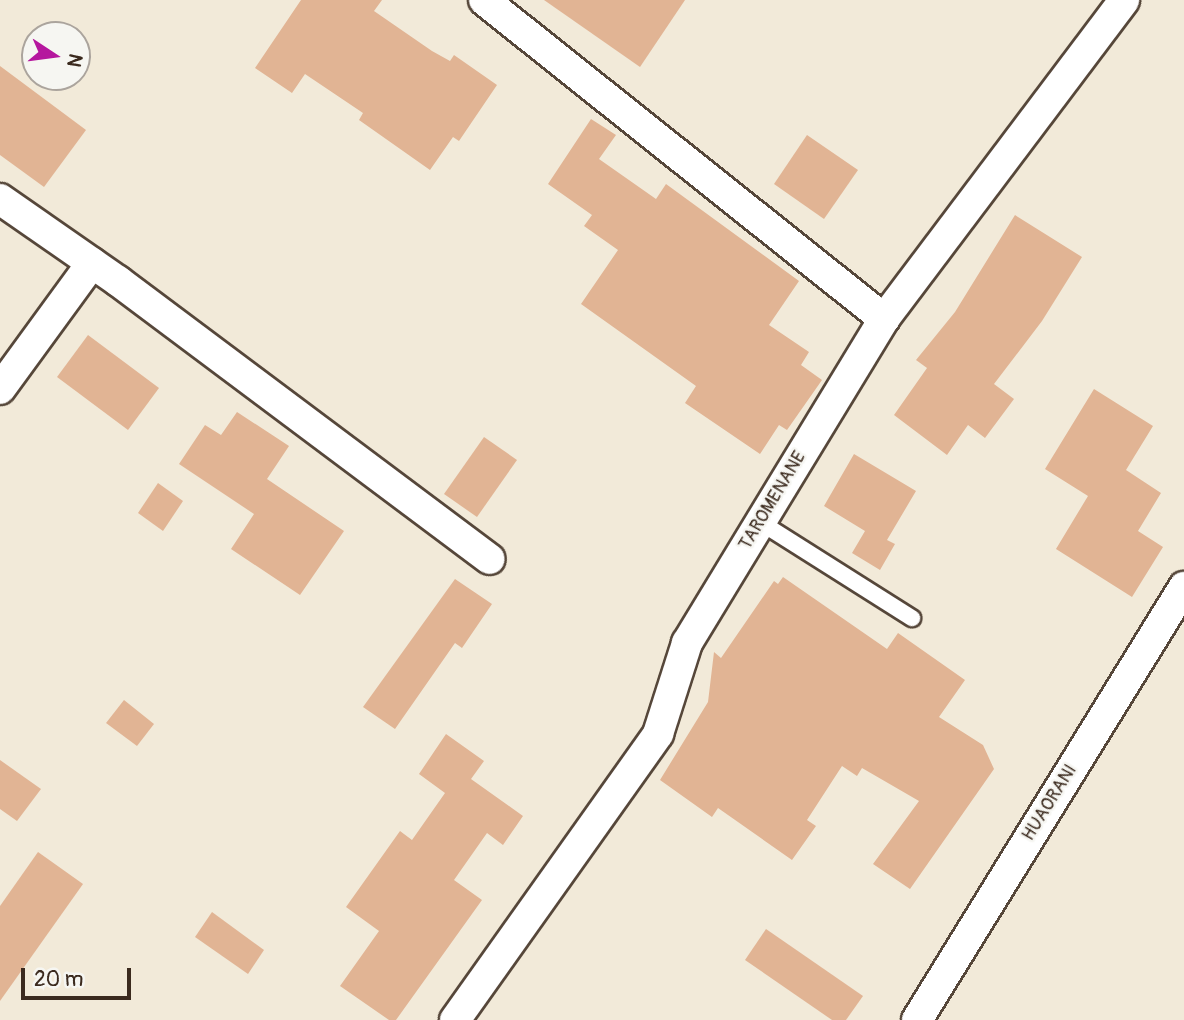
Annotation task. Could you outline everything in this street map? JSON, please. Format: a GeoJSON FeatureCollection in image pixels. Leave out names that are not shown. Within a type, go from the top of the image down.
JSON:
{"type":"FeatureCollection","features":[{"type":"Feature","properties":{"kind":"street"},"geometry":{"type":"LineString","coordinates":[[484,0],[884,319]]}},
{"type":"Feature","properties":{"kind":"street","name":"TAROMENANE"},"geometry":{"type":"LineString","coordinates":[[455,1020],[658,734],[687,643],[884,319],[1124,0]]}},
{"type":"Feature","properties":{"kind":"street"},"geometry":{"type":"LineString","coordinates":[[0,199],[92,263],[489,559]]}},
{"type":"Feature","properties":{"kind":"street"},"geometry":{"type":"LineString","coordinates":[[0,389],[92,263]]}},
{"type":"Feature","properties":{"kind":"street","name":"HUAORANI"},"geometry":{"type":"LineString","coordinates":[[917,1020],[1184,587]]}},
{"type":"Feature","properties":{"kind":"lane"},"geometry":{"type":"LineString","coordinates":[[760,522],[912,618]]}},
{"type":"Feature","properties":{"kind":"building"},"geometry":{"type":"Polygon","coordinates":[[[301,0],[382,0],[374,11],[432,51],[450,61],[454,55],[497,85],[459,141],[453,137],[430,170],[359,120],[363,113],[305,74],[292,93],[255,68],[301,0]]]}},
{"type":"Feature","properties":{"kind":"building"},"geometry":{"type":"Polygon","coordinates":[[[544,0],[685,0],[640,67],[544,0]]]}},
{"type":"Feature","properties":{"kind":"building"},"geometry":{"type":"Polygon","coordinates":[[[0,66],[21,82],[21,91],[34,91],[86,130],[44,187],[0,155],[0,66]]]}},
{"type":"Feature","properties":{"kind":"building"},"geometry":{"type":"Polygon","coordinates":[[[591,119],[616,135],[599,159],[656,199],[666,184],[799,281],[769,325],[809,352],[801,365],[822,380],[787,430],[779,425],[760,454],[685,403],[696,386],[581,304],[618,250],[584,226],[592,215],[548,184],[591,119]]]}},
{"type":"Feature","properties":{"kind":"building"},"geometry":{"type":"Polygon","coordinates":[[[807,135],[858,170],[824,219],[774,184],[807,135]]]}},
{"type":"Feature","properties":{"kind":"building"},"geometry":{"type":"Polygon","coordinates":[[[1015,215],[1082,257],[1042,321],[994,384],[1014,399],[985,438],[968,425],[947,455],[894,415],[927,368],[916,360],[955,312],[1015,215]]]}},
{"type":"Feature","properties":{"kind":"building"},"geometry":{"type":"Polygon","coordinates":[[[88,335],[159,388],[128,430],[57,377],[88,335]]]}},
{"type":"Feature","properties":{"kind":"building"},"geometry":{"type":"Polygon","coordinates":[[[1094,389],[1153,426],[1126,470],[1161,493],[1138,531],[1163,547],[1132,597],[1056,549],[1088,496],[1045,469],[1094,389]]]}},
{"type":"Feature","properties":{"kind":"building"},"geometry":{"type":"Polygon","coordinates":[[[237,412],[289,446],[267,479],[344,531],[300,595],[231,549],[254,514],[179,464],[205,425],[221,435],[237,412]]]}},
{"type":"Feature","properties":{"kind":"building"},"geometry":{"type":"Polygon","coordinates":[[[484,437],[517,460],[477,517],[444,494],[484,437]]]}},
{"type":"Feature","properties":{"kind":"building"},"geometry":{"type":"Polygon","coordinates":[[[854,454],[916,491],[887,540],[895,544],[880,570],[852,553],[865,531],[824,506],[854,454]]]}},
{"type":"Feature","properties":{"kind":"building"},"geometry":{"type":"Polygon","coordinates":[[[158,483],[183,501],[163,531],[138,513],[158,483]]]}},
{"type":"Feature","properties":{"kind":"building"},"geometry":{"type":"Polygon","coordinates":[[[783,577],[887,649],[898,633],[965,680],[939,717],[983,745],[994,769],[910,889],[873,864],[919,801],[862,768],[857,776],[842,766],[807,820],[816,826],[792,860],[718,808],[712,817],[660,780],[708,702],[714,652],[721,658],[774,581],[778,584],[783,577]]]}},
{"type":"Feature","properties":{"kind":"building"},"geometry":{"type":"Polygon","coordinates":[[[455,579],[492,604],[462,648],[455,643],[395,729],[363,707],[455,579]]]}},
{"type":"Feature","properties":{"kind":"building"},"geometry":{"type":"Polygon","coordinates":[[[124,700],[154,724],[137,746],[106,723],[124,700]]]}},
{"type":"Feature","properties":{"kind":"building"},"geometry":{"type":"Polygon","coordinates":[[[446,734],[484,761],[471,779],[523,816],[503,845],[487,833],[454,880],[482,900],[396,1020],[389,1020],[340,986],[379,931],[346,907],[400,831],[412,840],[445,793],[419,774],[446,734]]]}},
{"type":"Feature","properties":{"kind":"building"},"geometry":{"type":"Polygon","coordinates":[[[0,760],[41,789],[17,821],[0,809],[0,760]]]}},
{"type":"Feature","properties":{"kind":"building"},"geometry":{"type":"Polygon","coordinates":[[[38,852],[83,884],[0,1001],[0,906],[38,852]]]}},
{"type":"Feature","properties":{"kind":"building"},"geometry":{"type":"Polygon","coordinates":[[[212,912],[264,950],[248,974],[195,937],[212,912]]]}},
{"type":"Feature","properties":{"kind":"building"},"geometry":{"type":"Polygon","coordinates":[[[766,929],[863,996],[846,1020],[832,1020],[745,960],[766,929]]]}}]}
